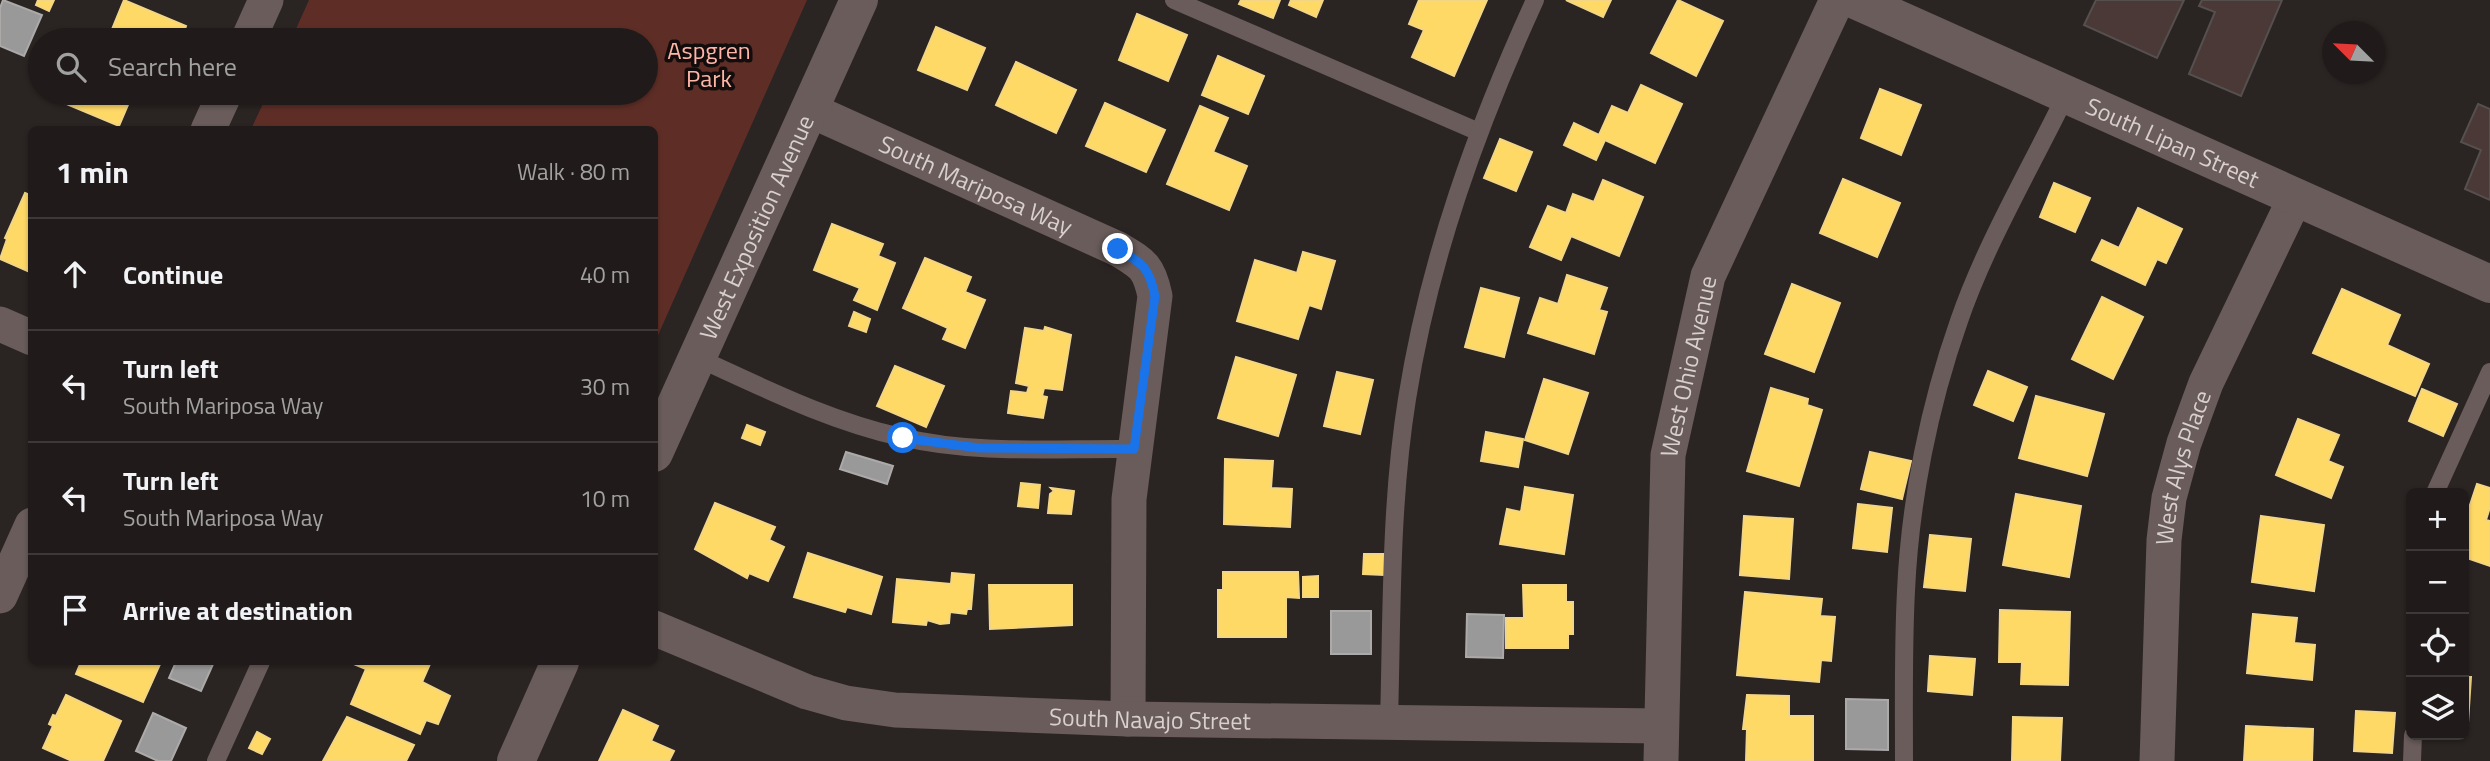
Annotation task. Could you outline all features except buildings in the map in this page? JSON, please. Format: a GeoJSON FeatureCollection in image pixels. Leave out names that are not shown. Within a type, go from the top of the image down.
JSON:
{"type":"FeatureCollection","features":[{"type":"Feature","properties":{"kind":"street"},"geometry":{"type":"LineString","coordinates":[[253,28],[266,0]]}},
{"type":"Feature","properties":{"kind":"street","name":"West Exposition Avenue"},"geometry":{"type":"LineString","coordinates":[[658,444],[859,0]]}},
{"type":"Feature","properties":{"kind":"street","name":"West Ohio Avenue"},"geometry":{"type":"LineString","coordinates":[[1661,761],[1668,455],[1708,276],[1837,0]]}},
{"type":"Feature","properties":{"kind":"street","name":"South Lipan Street"},"geometry":{"type":"LineString","coordinates":[[1854,0],[2490,284]]}},
{"type":"Feature","properties":{"kind":"street"},"geometry":{"type":"LineString","coordinates":[[210,126],[219,105]]}},
{"type":"Feature","properties":{"kind":"street","name":"South Mariposa Way"},"geometry":{"type":"LineString","coordinates":[[810,110],[1142,263],[1150,274],[1155,296],[1129,499],[1128,719]]}},
{"type":"Feature","properties":{"kind":"street","name":"West Alys Place"},"geometry":{"type":"LineString","coordinates":[[2157,761],[2164,540],[2169,498],[2207,383],[2295,196]]}},
{"type":"Feature","properties":{"kind":"street"},"geometry":{"type":"LineString","coordinates":[[0,324],[28,336]]}},
{"type":"Feature","properties":{"kind":"street"},"geometry":{"type":"LineString","coordinates":[[0,596],[28,535]]}},
{"type":"Feature","properties":{"kind":"street","name":"South Navajo Street"},"geometry":{"type":"LineString","coordinates":[[658,630],[748,670],[846,703],[895,710],[1128,719],[1661,726]]}},
{"type":"Feature","properties":{"kind":"street"},"geometry":{"type":"LineString","coordinates":[[516,761],[559,665]]}},
{"type":"Feature","properties":{"kind":"lane"},"geometry":{"type":"LineString","coordinates":[[1174,0],[1479,132]]}},
{"type":"Feature","properties":{"kind":"lane"},"geometry":{"type":"LineString","coordinates":[[1389,722],[1395,505],[1407,399],[1430,283],[1496,85],[1535,0]]}},
{"type":"Feature","properties":{"kind":"lane"},"geometry":{"type":"LineString","coordinates":[[1903,761],[1906,589],[1926,440],[1959,318],[2066,95]]}},
{"type":"Feature","properties":{"kind":"lane"},"geometry":{"type":"LineString","coordinates":[[698,358],[852,425],[903,438],[979,448],[1134,449]]}},
{"type":"Feature","properties":{"kind":"lane"},"geometry":{"type":"LineString","coordinates":[[2437,488],[2490,372]]}},
{"type":"Feature","properties":{"kind":"lane"},"geometry":{"type":"LineString","coordinates":[[216,761],[260,665]]}},
{"type":"Feature","properties":{"kind":"lane"},"geometry":{"type":"LineString","coordinates":[[2412,761],[2413,740]]}},
{"type":"Feature","properties":{"kind":"green space","name":"Aspgren Park"},"geometry":{"type":"Polygon","coordinates":[[[309,0],[807,0],[658,335],[658,126],[252,126],[262,105],[658,105],[658,28],[296,28],[309,0]]]}},
{"type":"Feature","properties":{"kind":"route"},"geometry":{"type":"LineString","coordinates":[[903,438],[979,448],[1134,449],[1155,296],[1150,274],[1142,263],[1118,249]]}}]}
